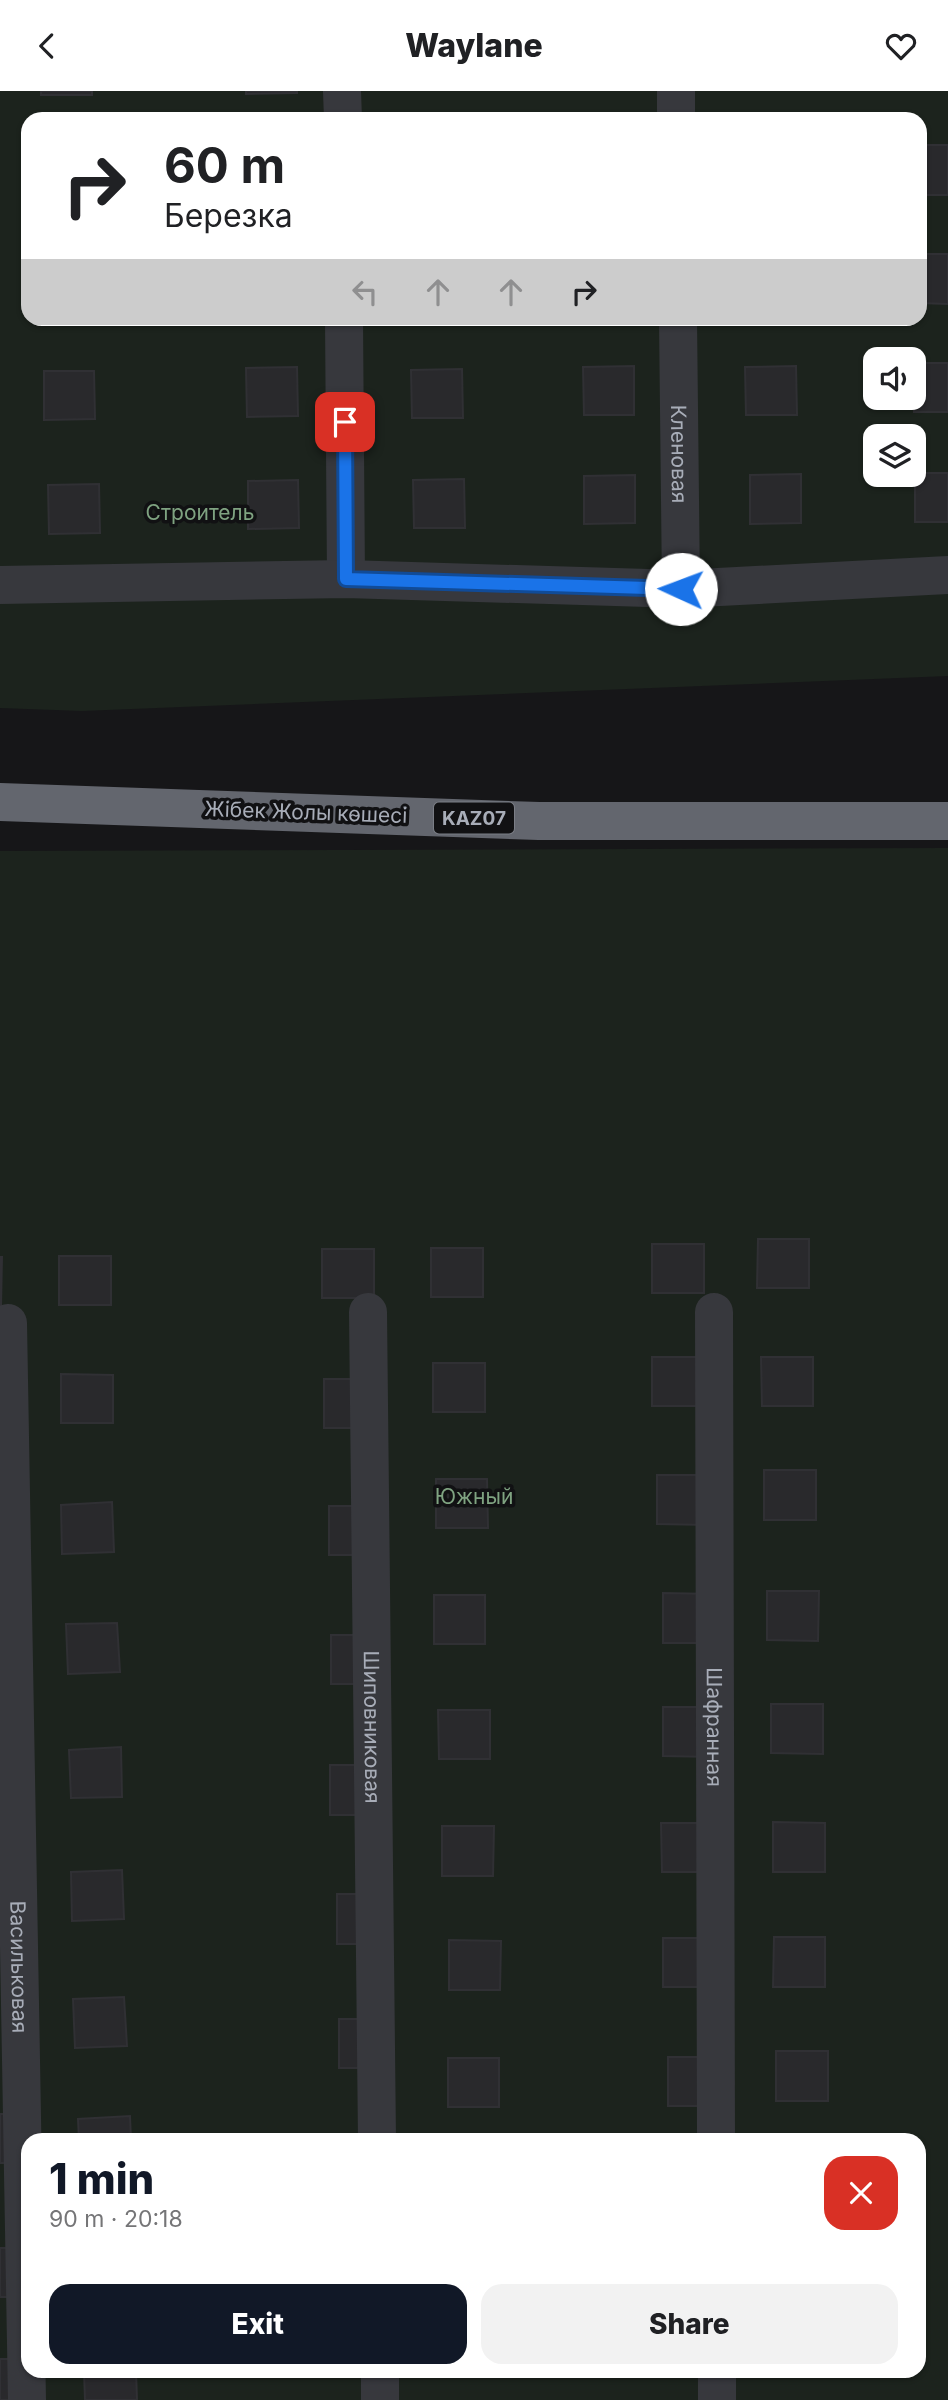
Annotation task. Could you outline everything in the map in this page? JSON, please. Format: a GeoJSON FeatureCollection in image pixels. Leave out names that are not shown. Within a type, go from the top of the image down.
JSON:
{"type":"FeatureCollection","features":[{"type":"Feature","properties":{"kind":"highway","name":"Жібек Жолы көшесі"},"geometry":{"type":"LineString","coordinates":[[0,802],[539,821],[948,821]]}},
{"type":"Feature","properties":{"kind":"street"},"geometry":{"type":"LineString","coordinates":[[342,91],[342,112]]}},
{"type":"Feature","properties":{"kind":"street"},"geometry":{"type":"LineString","coordinates":[[676,91],[676,112]]}},
{"type":"Feature","properties":{"kind":"street"},"geometry":{"type":"LineString","coordinates":[[344,326],[346,579]]}},
{"type":"Feature","properties":{"kind":"street","name":"Кленовая"},"geometry":{"type":"LineString","coordinates":[[678,326],[681,589]]}},
{"type":"Feature","properties":{"kind":"street"},"geometry":{"type":"LineString","coordinates":[[0,585],[346,579],[681,589],[948,575]]}},
{"type":"Feature","properties":{"kind":"street","name":"Шиповниковая"},"geometry":{"type":"LineString","coordinates":[[368,1311],[377,2133]]}},
{"type":"Feature","properties":{"kind":"street","name":"Шафранная"},"geometry":{"type":"LineString","coordinates":[[714,1312],[716,2133]]}},
{"type":"Feature","properties":{"kind":"street","name":"Васильковая"},"geometry":{"type":"LineString","coordinates":[[8,1323],[22,2133]]}},
{"type":"Feature","properties":{"kind":"street","name":"Васильковая"},"geometry":{"type":"LineString","coordinates":[[27,2378],[27,2400]]}},
{"type":"Feature","properties":{"kind":"street"},"geometry":{"type":"LineString","coordinates":[[380,2378],[380,2400]]}},
{"type":"Feature","properties":{"kind":"street"},"geometry":{"type":"LineString","coordinates":[[717,2378],[717,2400]]}},
{"type":"Feature","properties":{"kind":"green space","name":"Строитель"},"geometry":{"type":"Polygon","coordinates":[[[0,91],[948,91],[948,676],[82,711],[0,708],[0,91]]]}},
{"type":"Feature","properties":{"kind":"green space","name":"Южный"},"geometry":{"type":"Polygon","coordinates":[[[948,848],[948,2400],[0,2400],[0,851],[948,848]]]}},
{"type":"Feature","properties":{"kind":"building"},"geometry":{"type":"Polygon","coordinates":[[[41,91],[92,91],[92,95],[41,95],[41,91]]]}},
{"type":"Feature","properties":{"kind":"building"},"geometry":{"type":"Polygon","coordinates":[[[246,91],[297,91],[297,93],[246,94],[246,91]]]}},
{"type":"Feature","properties":{"kind":"building"},"geometry":{"type":"Polygon","coordinates":[[[927,145],[948,145],[948,195],[927,195],[927,145]]]}},
{"type":"Feature","properties":{"kind":"building"},"geometry":{"type":"Polygon","coordinates":[[[927,254],[948,254],[948,304],[927,303],[927,254]]]}},
{"type":"Feature","properties":{"kind":"building"},"geometry":{"type":"Polygon","coordinates":[[[926,363],[948,363],[948,412],[914,412],[926,410],[926,363]]]}},
{"type":"Feature","properties":{"kind":"building"},"geometry":{"type":"Polygon","coordinates":[[[634,366],[634,415],[584,415],[583,367],[634,366]]]}},
{"type":"Feature","properties":{"kind":"building"},"geometry":{"type":"Polygon","coordinates":[[[796,366],[797,415],[746,415],[745,367],[796,366]]]}},
{"type":"Feature","properties":{"kind":"building"},"geometry":{"type":"Polygon","coordinates":[[[297,367],[298,416],[247,417],[246,368],[297,367]]]}},
{"type":"Feature","properties":{"kind":"building"},"geometry":{"type":"Polygon","coordinates":[[[462,369],[463,418],[412,418],[411,370],[462,369]]]}},
{"type":"Feature","properties":{"kind":"building"},"geometry":{"type":"Polygon","coordinates":[[[44,371],[94,371],[95,419],[44,420],[44,371]]]}},
{"type":"Feature","properties":{"kind":"building"},"geometry":{"type":"Polygon","coordinates":[[[926,473],[948,473],[948,522],[915,522],[915,487],[926,487],[926,473]]]}},
{"type":"Feature","properties":{"kind":"building"},"geometry":{"type":"Polygon","coordinates":[[[801,474],[801,523],[750,524],[750,475],[801,474]]]}},
{"type":"Feature","properties":{"kind":"building"},"geometry":{"type":"Polygon","coordinates":[[[635,475],[635,523],[584,524],[584,476],[635,475]]]}},
{"type":"Feature","properties":{"kind":"building"},"geometry":{"type":"Polygon","coordinates":[[[464,479],[465,528],[414,528],[413,480],[464,479]]]}},
{"type":"Feature","properties":{"kind":"building"},"geometry":{"type":"Polygon","coordinates":[[[298,480],[299,528],[248,529],[248,481],[298,480]]]}},
{"type":"Feature","properties":{"kind":"building"},"geometry":{"type":"Polygon","coordinates":[[[99,484],[100,533],[49,534],[48,485],[99,484]]]}},
{"type":"Feature","properties":{"kind":"building"},"geometry":{"type":"Polygon","coordinates":[[[758,1239],[809,1239],[809,1288],[757,1288],[758,1239]]]}},
{"type":"Feature","properties":{"kind":"building"},"geometry":{"type":"Polygon","coordinates":[[[652,1244],[704,1244],[704,1293],[652,1293],[652,1244]]]}},
{"type":"Feature","properties":{"kind":"building"},"geometry":{"type":"Polygon","coordinates":[[[431,1248],[483,1248],[483,1297],[431,1297],[431,1248]]]}},
{"type":"Feature","properties":{"kind":"building"},"geometry":{"type":"Polygon","coordinates":[[[322,1249],[374,1249],[374,1298],[322,1298],[322,1249]]]}},
{"type":"Feature","properties":{"kind":"building"},"geometry":{"type":"Polygon","coordinates":[[[59,1256],[111,1256],[111,1305],[59,1305],[59,1256]]]}},
{"type":"Feature","properties":{"kind":"building"},"geometry":{"type":"Polygon","coordinates":[[[2,1257],[1,1306],[0,1306],[2,1257]]]}},
{"type":"Feature","properties":{"kind":"building"},"geometry":{"type":"Polygon","coordinates":[[[652,1357],[704,1357],[704,1406],[652,1406],[652,1357]]]}},
{"type":"Feature","properties":{"kind":"building"},"geometry":{"type":"Polygon","coordinates":[[[761,1357],[813,1357],[813,1406],[762,1406],[761,1357]]]}},
{"type":"Feature","properties":{"kind":"building"},"geometry":{"type":"Polygon","coordinates":[[[433,1363],[485,1363],[485,1412],[433,1412],[433,1363]]]}},
{"type":"Feature","properties":{"kind":"building"},"geometry":{"type":"Polygon","coordinates":[[[61,1374],[113,1375],[113,1423],[61,1423],[61,1374]]]}},
{"type":"Feature","properties":{"kind":"building"},"geometry":{"type":"Polygon","coordinates":[[[324,1379],[376,1379],[376,1428],[324,1428],[324,1379]]]}},
{"type":"Feature","properties":{"kind":"building"},"geometry":{"type":"Polygon","coordinates":[[[764,1470],[816,1470],[816,1520],[764,1520],[764,1470]]]}},
{"type":"Feature","properties":{"kind":"building"},"geometry":{"type":"Polygon","coordinates":[[[657,1475],[709,1475],[709,1525],[657,1524],[657,1475]]]}},
{"type":"Feature","properties":{"kind":"building"},"geometry":{"type":"Polygon","coordinates":[[[436,1479],[487,1479],[488,1528],[436,1528],[436,1479]]]}},
{"type":"Feature","properties":{"kind":"building"},"geometry":{"type":"Polygon","coordinates":[[[112,1502],[114,1552],[62,1554],[61,1505],[112,1502]]]}},
{"type":"Feature","properties":{"kind":"building"},"geometry":{"type":"Polygon","coordinates":[[[329,1506],[380,1506],[380,1555],[329,1555],[329,1506]]]}},
{"type":"Feature","properties":{"kind":"building"},"geometry":{"type":"Polygon","coordinates":[[[767,1591],[819,1591],[818,1641],[767,1640],[767,1591]]]}},
{"type":"Feature","properties":{"kind":"building"},"geometry":{"type":"Polygon","coordinates":[[[663,1593],[714,1594],[714,1643],[663,1643],[663,1593]]]}},
{"type":"Feature","properties":{"kind":"building"},"geometry":{"type":"Polygon","coordinates":[[[434,1595],[485,1595],[485,1644],[434,1644],[434,1595]]]}},
{"type":"Feature","properties":{"kind":"building"},"geometry":{"type":"Polygon","coordinates":[[[117,1623],[120,1672],[68,1674],[66,1624],[117,1623]]]}},
{"type":"Feature","properties":{"kind":"building"},"geometry":{"type":"Polygon","coordinates":[[[331,1635],[383,1635],[383,1684],[331,1684],[331,1635]]]}},
{"type":"Feature","properties":{"kind":"building"},"geometry":{"type":"Polygon","coordinates":[[[771,1704],[823,1704],[823,1754],[771,1753],[771,1704]]]}},
{"type":"Feature","properties":{"kind":"building"},"geometry":{"type":"Polygon","coordinates":[[[663,1707],[715,1707],[715,1757],[663,1756],[663,1707]]]}},
{"type":"Feature","properties":{"kind":"building"},"geometry":{"type":"Polygon","coordinates":[[[438,1710],[490,1710],[490,1759],[439,1759],[438,1710]]]}},
{"type":"Feature","properties":{"kind":"building"},"geometry":{"type":"Polygon","coordinates":[[[121,1747],[122,1797],[71,1798],[69,1750],[121,1747]]]}},
{"type":"Feature","properties":{"kind":"building"},"geometry":{"type":"Polygon","coordinates":[[[330,1765],[382,1765],[382,1815],[330,1815],[330,1765]]]}},
{"type":"Feature","properties":{"kind":"building"},"geometry":{"type":"Polygon","coordinates":[[[773,1822],[825,1823],[825,1872],[773,1872],[773,1822]]]}},
{"type":"Feature","properties":{"kind":"building"},"geometry":{"type":"Polygon","coordinates":[[[661,1823],[713,1823],[713,1872],[662,1872],[661,1823]]]}},
{"type":"Feature","properties":{"kind":"building"},"geometry":{"type":"Polygon","coordinates":[[[442,1826],[494,1826],[493,1876],[442,1876],[442,1826]]]}},
{"type":"Feature","properties":{"kind":"building"},"geometry":{"type":"Polygon","coordinates":[[[122,1870],[124,1919],[72,1921],[71,1872],[122,1870]]]}},
{"type":"Feature","properties":{"kind":"building"},"geometry":{"type":"Polygon","coordinates":[[[337,1894],[388,1894],[388,1944],[337,1944],[337,1894]]]}},
{"type":"Feature","properties":{"kind":"building"},"geometry":{"type":"Polygon","coordinates":[[[774,1937],[825,1937],[825,1987],[773,1987],[774,1937]]]}},
{"type":"Feature","properties":{"kind":"building"},"geometry":{"type":"Polygon","coordinates":[[[663,1938],[715,1938],[714,1987],[663,1987],[663,1938]]]}},
{"type":"Feature","properties":{"kind":"building"},"geometry":{"type":"Polygon","coordinates":[[[449,1940],[501,1941],[500,1990],[449,1990],[449,1940]]]}},
{"type":"Feature","properties":{"kind":"building"},"geometry":{"type":"Polygon","coordinates":[[[124,1997],[127,2046],[75,2048],[73,1999],[124,1997]]]}},
{"type":"Feature","properties":{"kind":"building"},"geometry":{"type":"Polygon","coordinates":[[[339,2019],[391,2019],[391,2068],[339,2068],[339,2019]]]}},
{"type":"Feature","properties":{"kind":"building"},"geometry":{"type":"Polygon","coordinates":[[[776,2051],[828,2051],[828,2101],[776,2101],[776,2051]]]}},
{"type":"Feature","properties":{"kind":"building"},"geometry":{"type":"Polygon","coordinates":[[[668,2057],[719,2057],[719,2106],[668,2106],[668,2057]]]}},
{"type":"Feature","properties":{"kind":"building"},"geometry":{"type":"Polygon","coordinates":[[[448,2058],[499,2058],[499,2107],[448,2107],[448,2058]]]}},
{"type":"Feature","properties":{"kind":"building"},"geometry":{"type":"Polygon","coordinates":[[[0,2114],[20,2114],[19,2163],[0,2163],[0,2114]]]}},
{"type":"Feature","properties":{"kind":"building"},"geometry":{"type":"Polygon","coordinates":[[[130,2116],[131,2133],[79,2133],[78,2119],[130,2116]]]}},
{"type":"Feature","properties":{"kind":"building"},"geometry":{"type":"Polygon","coordinates":[[[0,2248],[11,2248],[11,2297],[0,2297],[0,2248]]]}},
{"type":"Feature","properties":{"kind":"building"},"geometry":{"type":"Polygon","coordinates":[[[0,2359],[21,2359],[25,2400],[0,2400],[0,2359]]]}},
{"type":"Feature","properties":{"kind":"building"},"geometry":{"type":"Polygon","coordinates":[[[84,2378],[136,2378],[137,2400],[85,2400],[84,2378]]]}},
{"type":"Feature","properties":{"kind":"route"},"geometry":{"type":"LineString","coordinates":[[345,422],[346,579],[681,589]]}}]}
